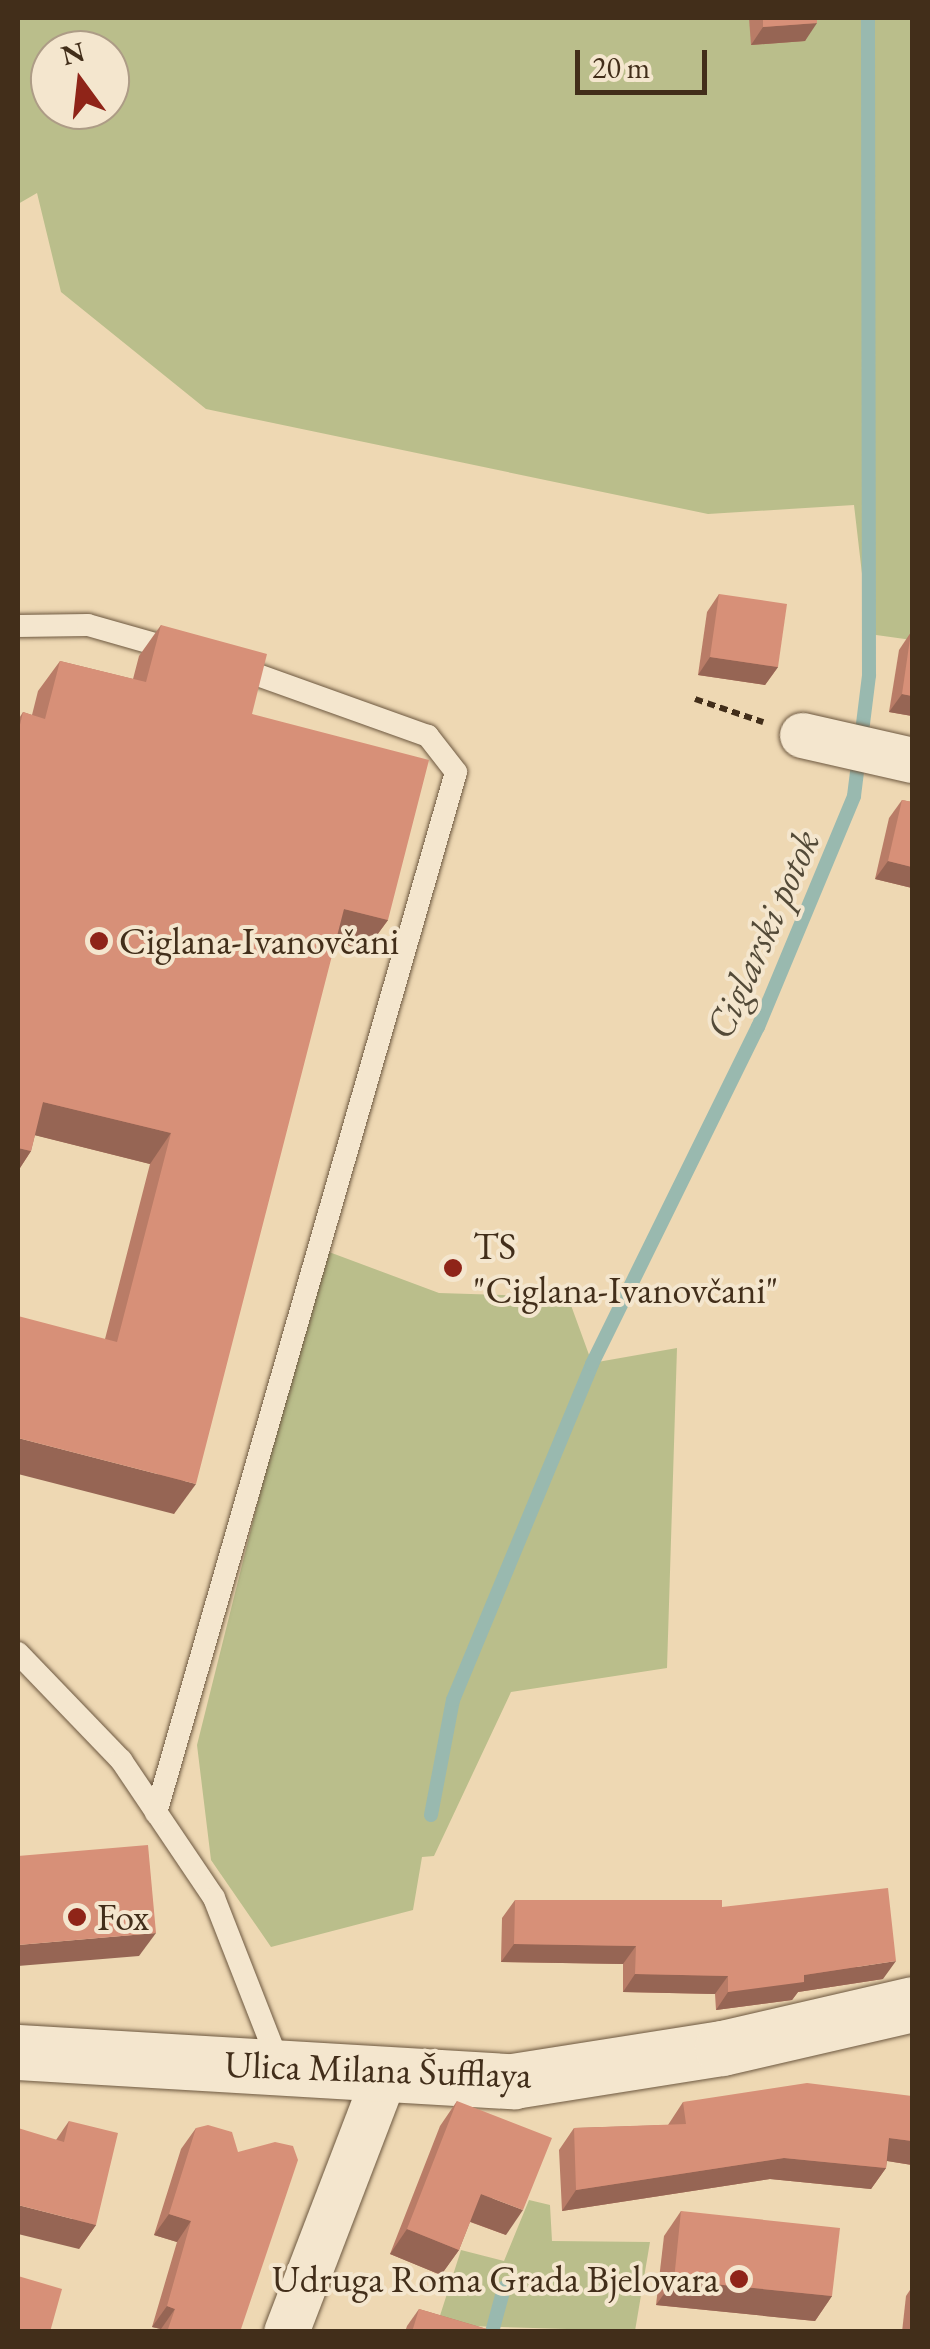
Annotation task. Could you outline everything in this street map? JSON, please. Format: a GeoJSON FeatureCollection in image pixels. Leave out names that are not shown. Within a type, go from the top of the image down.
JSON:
{"type":"FeatureCollection","features":[{"type":"Feature","properties":{"kind":"street"},"geometry":{"type":"LineString","coordinates":[[802,735],[912,760]]}},
{"type":"Feature","properties":{"kind":"street","name":"Ulica Milana Šufflaya"},"geometry":{"type":"LineString","coordinates":[[18,2052],[512,2081],[722,2048],[912,2004]]}},
{"type":"Feature","properties":{"kind":"street"},"geometry":{"type":"LineString","coordinates":[[286,2332],[386,2072]]}},
{"type":"Feature","properties":{"kind":"lane"},"geometry":{"type":"LineString","coordinates":[[18,626],[88,625],[324,692],[428,736],[456,772],[156,1813]]}},
{"type":"Feature","properties":{"kind":"lane"},"geometry":{"type":"LineString","coordinates":[[18,1653],[121,1760],[214,1898],[280,2066]]}},
{"type":"Feature","properties":{"kind":"path"},"geometry":{"type":"LineString","coordinates":[[695,699],[802,735]]}},
{"type":"Feature","properties":{"kind":"green space"},"geometry":{"type":"Polygon","coordinates":[[[18,18],[912,18],[912,640],[869,634],[854,505],[708,514],[206,409],[61,292],[37,193],[18,204],[18,18]]]}},
{"type":"Feature","properties":{"kind":"green space"},"geometry":{"type":"Polygon","coordinates":[[[321,1249],[439,1293],[568,1297],[592,1363],[677,1348],[667,1668],[511,1692],[434,1856],[422,1857],[413,1910],[271,1947],[211,1860],[197,1745],[321,1249]]]}},
{"type":"Feature","properties":{"kind":"green space"},"geometry":{"type":"Polygon","coordinates":[[[529,2200],[550,2205],[552,2241],[650,2242],[635,2331],[437,2325],[461,2250],[504,2261],[529,2200]]]}},
{"type":"Feature","properties":{"kind":"building"},"geometry":{"type":"Polygon","coordinates":[[[763,18],[817,18],[817,23],[763,27],[763,18]]]}},
{"type":"Feature","properties":{"kind":"building"},"geometry":{"type":"Polygon","coordinates":[[[719,594],[787,604],[778,667],[710,657],[719,594]]]}},
{"type":"Feature","properties":{"kind":"building"},"geometry":{"type":"Polygon","coordinates":[[[161,625],[267,654],[252,714],[429,760],[388,920],[344,909],[196,1484],[18,1438],[18,1316],[117,1342],[171,1133],[43,1102],[31,1151],[18,1148],[18,733],[23,712],[45,719],[60,661],[146,682],[161,625]]]}},
{"type":"Feature","properties":{"kind":"building"},"geometry":{"type":"Polygon","coordinates":[[[912,632],[912,696],[902,694],[912,632]]]}},
{"type":"Feature","properties":{"kind":"building"},"geometry":{"type":"Polygon","coordinates":[[[902,800],[912,802],[912,867],[888,861],[902,800]]]}},
{"type":"Feature","properties":{"kind":"building","name":"Fox"},"geometry":{"type":"Polygon","coordinates":[[[148,1845],[156,1933],[18,1945],[18,1856],[148,1845]]]}},
{"type":"Feature","properties":{"kind":"building"},"geometry":{"type":"Polygon","coordinates":[[[888,1888],[896,1961],[804,1975],[804,1982],[728,1992],[728,1976],[635,1974],[636,1946],[514,1944],[515,1900],[722,1900],[722,1907],[888,1888]]]}},
{"type":"Feature","properties":{"kind":"building"},"geometry":{"type":"Polygon","coordinates":[[[807,2083],[912,2096],[912,2141],[889,2138],[886,2168],[784,2158],[576,2190],[574,2128],[686,2124],[683,2102],[807,2083]]]}},
{"type":"Feature","properties":{"kind":"building"},"geometry":{"type":"Polygon","coordinates":[[[457,2101],[552,2138],[523,2210],[481,2194],[459,2250],[407,2229],[457,2101]]]}},
{"type":"Feature","properties":{"kind":"building"},"geometry":{"type":"Polygon","coordinates":[[[69,2121],[118,2133],[96,2225],[18,2205],[18,2128],[64,2142],[69,2121]]]}},
{"type":"Feature","properties":{"kind":"building"},"geometry":{"type":"Polygon","coordinates":[[[208,2125],[232,2132],[238,2152],[275,2142],[293,2146],[298,2160],[240,2332],[167,2332],[175,2309],[167,2306],[191,2221],[169,2214],[196,2128],[208,2125]]]}},
{"type":"Feature","properties":{"kind":"building"},"geometry":{"type":"Polygon","coordinates":[[[681,2211],[840,2228],[832,2296],[674,2280],[681,2211]]]}},
{"type":"Feature","properties":{"kind":"building"},"geometry":{"type":"Polygon","coordinates":[[[18,2276],[62,2289],[50,2332],[18,2332],[18,2276]]]}},
{"type":"Feature","properties":{"kind":"building"},"geometry":{"type":"Polygon","coordinates":[[[419,2309],[497,2332],[412,2332],[419,2309]]]}},
{"type":"Feature","properties":{"kind":"waterway","name":"Ciglarski potok"},"geometry":{"type":"LineString","coordinates":[[431,1815],[453,1700],[592,1364],[758,1027],[854,796],[869,675],[868,18]]}},
{"type":"Feature","properties":{"kind":"waterway","name":"Ciglarski potok"},"geometry":{"type":"LineString","coordinates":[[492,2332],[504,2288]]}},
{"type":"Feature","properties":{"kind":"place","name":"Ciglana-Ivanovčani"},"geometry":{"type":"Point","coordinates":[99,941]}},
{"type":"Feature","properties":{"kind":"place","name":"TS \"Ciglana-Ivanovčani\""},"geometry":{"type":"Point","coordinates":[453,1268]}},
{"type":"Feature","properties":{"kind":"place","name":"Fox"},"geometry":{"type":"Point","coordinates":[77,1917]}},
{"type":"Feature","properties":{"kind":"place","name":"Udruga Roma Grada Bjelovara"},"geometry":{"type":"Point","coordinates":[739,2279]}}]}
